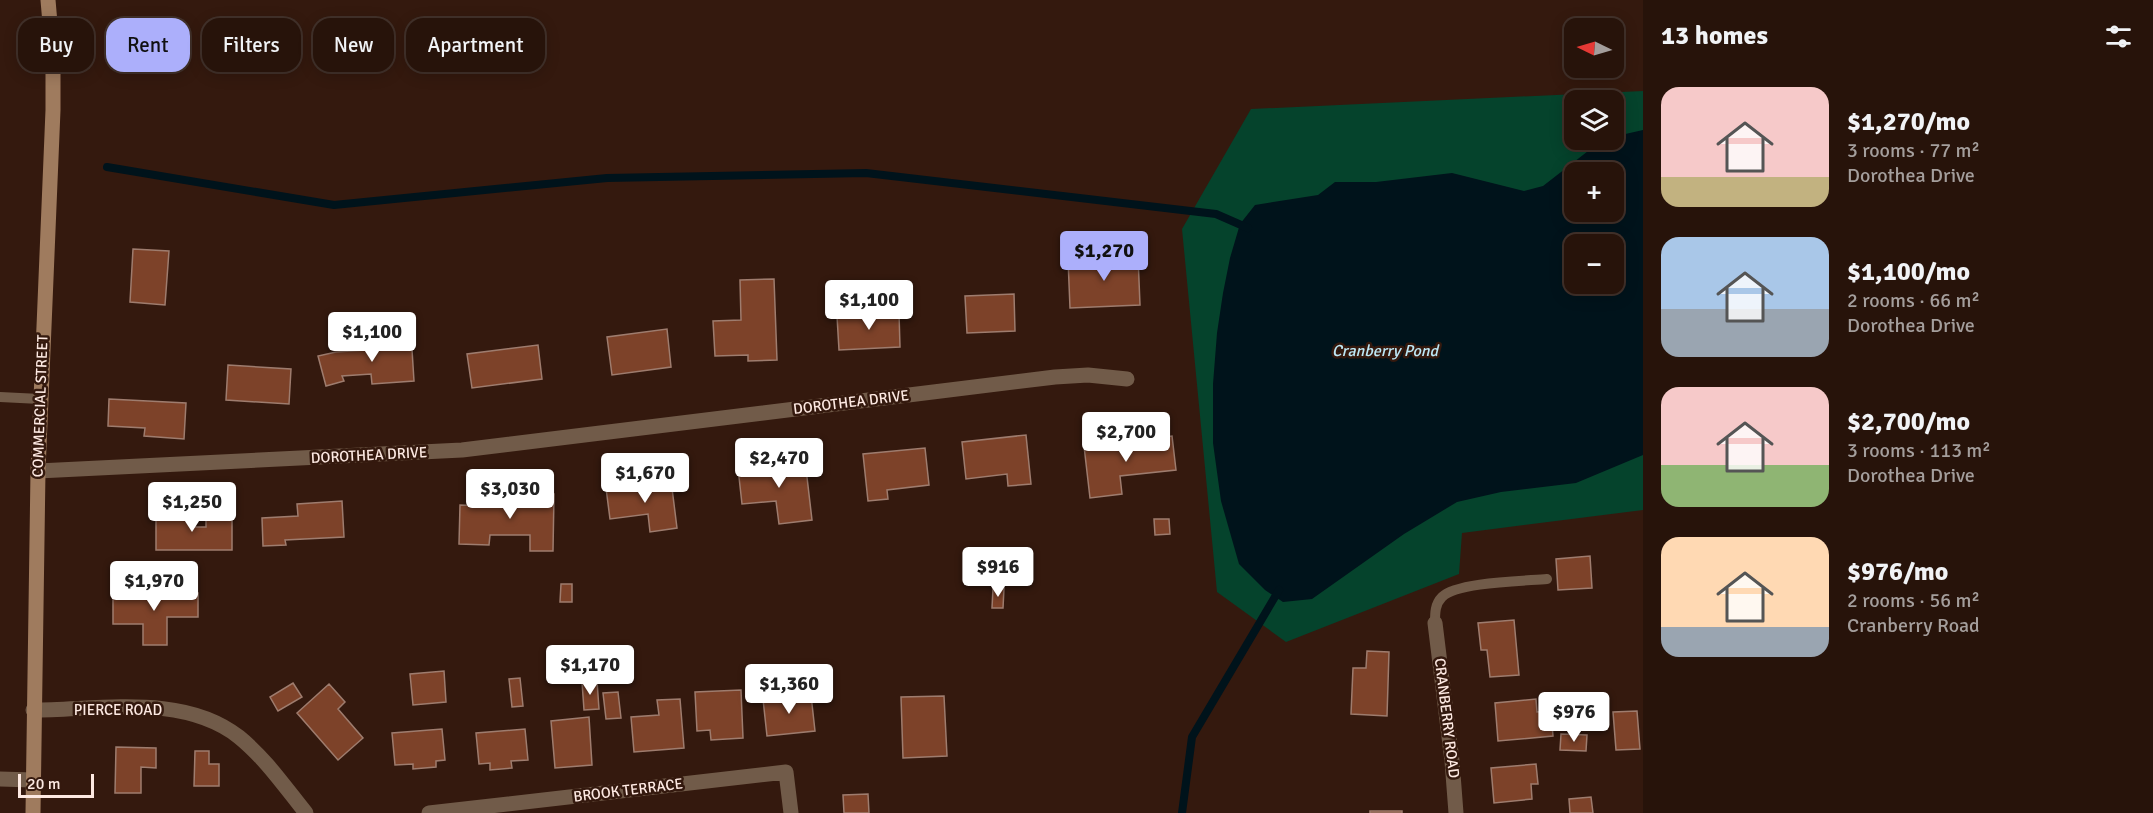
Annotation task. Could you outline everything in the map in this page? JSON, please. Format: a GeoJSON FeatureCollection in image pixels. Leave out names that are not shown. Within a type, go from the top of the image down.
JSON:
{"type":"FeatureCollection","features":[{"type":"Feature","properties":{"kind":"main road","name":"COMMERCIAL STREET"},"geometry":{"type":"LineString","coordinates":[[33,813],[40,399],[53,119],[53,58],[48,0]]}},
{"type":"Feature","properties":{"kind":"street","name":"DOROTHEA DRIVE"},"geometry":{"type":"LineString","coordinates":[[38,471],[462,450],[1055,377],[1088,375],[1127,378]]}},
{"type":"Feature","properties":{"kind":"street","name":"CRANBERRY ROAD"},"geometry":{"type":"LineString","coordinates":[[1435,623],[1456,813]]}},
{"type":"Feature","properties":{"kind":"street","name":"PIERCE ROAD"},"geometry":{"type":"LineString","coordinates":[[33,710],[146,707],[179,711],[209,720],[224,727],[251,748],[306,813]]}},
{"type":"Feature","properties":{"kind":"street","name":"BROOK TERRACE"},"geometry":{"type":"LineString","coordinates":[[429,813],[786,772],[791,813]]}},
{"type":"Feature","properties":{"kind":"street"},"geometry":{"type":"LineString","coordinates":[[0,779],[33,780]]}},
{"type":"Feature","properties":{"kind":"lane"},"geometry":{"type":"LineString","coordinates":[[0,397],[40,399]]}},
{"type":"Feature","properties":{"kind":"lane"},"geometry":{"type":"LineString","coordinates":[[1435,623],[1435,614],[1441,598],[1456,589],[1547,579]]}},
{"type":"Feature","properties":{"kind":"green space","name":"Cranberry Pond"},"geometry":{"type":"Polygon","coordinates":[[[1643,91],[1643,510],[1462,533],[1459,574],[1286,642],[1217,592],[1182,229],[1251,109],[1564,95],[1564,150],[1624,150],[1624,92],[1643,91]]]}},
{"type":"Feature","properties":{"kind":"water","name":"Cranberry Pond"},"geometry":{"type":"Polygon","coordinates":[[[1643,130],[1643,455],[1576,483],[1501,492],[1457,502],[1404,534],[1312,599],[1283,602],[1265,590],[1239,564],[1221,501],[1213,443],[1213,384],[1217,333],[1230,258],[1240,224],[1255,205],[1318,195],[1335,182],[1376,182],[1452,173],[1524,191],[1543,186],[1564,170],[1564,222],[1624,222],[1624,162],[1574,162],[1589,150],[1624,150],[1624,134],[1643,130]]]}},
{"type":"Feature","properties":{"kind":"building"},"geometry":{"type":"Polygon","coordinates":[[[133,249],[169,251],[165,305],[130,302],[133,249]]]}},
{"type":"Feature","properties":{"kind":"building"},"geometry":{"type":"Polygon","coordinates":[[[1138,256],[1140,305],[1070,308],[1068,259],[1138,256]]]}},
{"type":"Feature","properties":{"kind":"building"},"geometry":{"type":"Polygon","coordinates":[[[774,279],[777,360],[748,361],[748,355],[715,356],[713,321],[741,320],[740,280],[774,279]]]}},
{"type":"Feature","properties":{"kind":"building"},"geometry":{"type":"Polygon","coordinates":[[[1014,294],[1015,331],[967,333],[965,296],[1014,294]]]}},
{"type":"Feature","properties":{"kind":"building"},"geometry":{"type":"Polygon","coordinates":[[[899,313],[900,347],[839,350],[837,316],[899,313]]]}},
{"type":"Feature","properties":{"kind":"building"},"geometry":{"type":"Polygon","coordinates":[[[667,329],[671,367],[612,375],[607,337],[667,329]]]}},
{"type":"Feature","properties":{"kind":"building"},"geometry":{"type":"Polygon","coordinates":[[[411,334],[414,381],[372,384],[371,374],[342,376],[344,381],[326,386],[318,356],[336,352],[394,348],[393,335],[411,334]]]}},
{"type":"Feature","properties":{"kind":"building"},"geometry":{"type":"Polygon","coordinates":[[[538,345],[542,379],[472,388],[467,354],[538,345]]]}},
{"type":"Feature","properties":{"kind":"building"},"geometry":{"type":"Polygon","coordinates":[[[228,365],[291,369],[289,404],[226,400],[228,365]]]}},
{"type":"Feature","properties":{"kind":"building"},"geometry":{"type":"Polygon","coordinates":[[[109,399],[186,403],[184,439],[144,436],[145,428],[108,426],[109,399]]]}},
{"type":"Feature","properties":{"kind":"building"},"geometry":{"type":"Polygon","coordinates":[[[1026,435],[1031,484],[1008,486],[1007,474],[966,479],[962,442],[1026,435]]]}},
{"type":"Feature","properties":{"kind":"building"},"geometry":{"type":"Polygon","coordinates":[[[1172,436],[1176,470],[1120,476],[1122,494],[1090,498],[1084,446],[1172,436]]]}},
{"type":"Feature","properties":{"kind":"building"},"geometry":{"type":"Polygon","coordinates":[[[925,448],[929,485],[887,490],[888,499],[868,501],[863,454],[925,448]]]}},
{"type":"Feature","properties":{"kind":"building"},"geometry":{"type":"Polygon","coordinates":[[[805,460],[812,520],[779,524],[776,501],[742,504],[738,468],[805,460]]]}},
{"type":"Feature","properties":{"kind":"building"},"geometry":{"type":"Polygon","coordinates":[[[671,480],[677,528],[650,532],[648,514],[610,519],[606,488],[671,480]]]}},
{"type":"Feature","properties":{"kind":"building"},"geometry":{"type":"Polygon","coordinates":[[[489,494],[554,494],[553,551],[530,551],[530,535],[490,535],[489,545],[459,544],[460,505],[489,506],[489,494]]]}},
{"type":"Feature","properties":{"kind":"building"},"geometry":{"type":"Polygon","coordinates":[[[342,501],[344,537],[285,540],[286,545],[263,546],[262,518],[298,516],[297,504],[342,501]]]}},
{"type":"Feature","properties":{"kind":"building"},"geometry":{"type":"Polygon","coordinates":[[[191,511],[191,527],[206,527],[206,518],[232,518],[232,550],[156,550],[156,512],[191,511]]]}},
{"type":"Feature","properties":{"kind":"building"},"geometry":{"type":"Polygon","coordinates":[[[1154,519],[1169,519],[1170,534],[1155,535],[1154,519]]]}},
{"type":"Feature","properties":{"kind":"building"},"geometry":{"type":"Polygon","coordinates":[[[1590,556],[1592,588],[1558,590],[1556,559],[1590,556]]]}},
{"type":"Feature","properties":{"kind":"building"},"geometry":{"type":"Polygon","coordinates":[[[561,584],[572,584],[572,602],[560,602],[561,584]]]}},
{"type":"Feature","properties":{"kind":"building"},"geometry":{"type":"Polygon","coordinates":[[[993,588],[1004,588],[1003,608],[992,608],[993,588]]]}},
{"type":"Feature","properties":{"kind":"building"},"geometry":{"type":"Polygon","coordinates":[[[198,593],[198,617],[167,617],[167,645],[143,645],[143,624],[113,624],[113,594],[198,593]]]}},
{"type":"Feature","properties":{"kind":"building"},"geometry":{"type":"Polygon","coordinates":[[[1514,620],[1519,675],[1490,677],[1487,650],[1481,650],[1478,623],[1514,620]]]}},
{"type":"Feature","properties":{"kind":"building"},"geometry":{"type":"Polygon","coordinates":[[[1367,651],[1389,652],[1387,716],[1351,714],[1353,668],[1366,668],[1367,651]]]}},
{"type":"Feature","properties":{"kind":"building"},"geometry":{"type":"Polygon","coordinates":[[[558,669],[574,669],[574,683],[558,683],[558,669]]]}},
{"type":"Feature","properties":{"kind":"building"},"geometry":{"type":"Polygon","coordinates":[[[444,671],[446,702],[413,705],[410,674],[444,671]]]}},
{"type":"Feature","properties":{"kind":"building"},"geometry":{"type":"Polygon","coordinates":[[[520,678],[523,706],[512,707],[509,679],[520,678]]]}},
{"type":"Feature","properties":{"kind":"building"},"geometry":{"type":"Polygon","coordinates":[[[597,681],[599,709],[584,710],[582,682],[597,681]]]}},
{"type":"Feature","properties":{"kind":"building"},"geometry":{"type":"Polygon","coordinates":[[[293,683],[302,697],[278,711],[270,697],[293,683]]]}},
{"type":"Feature","properties":{"kind":"building"},"geometry":{"type":"Polygon","coordinates":[[[329,684],[345,702],[338,709],[363,738],[338,760],[297,713],[329,684]]]}},
{"type":"Feature","properties":{"kind":"building"},"geometry":{"type":"Polygon","coordinates":[[[741,690],[743,738],[711,740],[710,730],[697,731],[695,692],[741,690]]]}},
{"type":"Feature","properties":{"kind":"building"},"geometry":{"type":"Polygon","coordinates":[[[618,692],[621,718],[606,719],[603,693],[618,692]]]}},
{"type":"Feature","properties":{"kind":"building"},"geometry":{"type":"Polygon","coordinates":[[[811,695],[815,731],[767,736],[763,699],[811,695]]]}},
{"type":"Feature","properties":{"kind":"building"},"geometry":{"type":"Polygon","coordinates":[[[944,696],[947,756],[903,758],[901,697],[944,696]]]}},
{"type":"Feature","properties":{"kind":"building"},"geometry":{"type":"Polygon","coordinates":[[[680,699],[684,748],[634,752],[631,717],[659,715],[657,700],[680,699]]]}},
{"type":"Feature","properties":{"kind":"building"},"geometry":{"type":"Polygon","coordinates":[[[1536,699],[1537,712],[1551,711],[1553,736],[1498,741],[1495,703],[1536,699]]]}},
{"type":"Feature","properties":{"kind":"building"},"geometry":{"type":"Polygon","coordinates":[[[1637,711],[1640,749],[1616,750],[1613,712],[1637,711]]]}},
{"type":"Feature","properties":{"kind":"building"},"geometry":{"type":"Polygon","coordinates":[[[589,717],[592,765],[555,768],[551,721],[589,717]]]}},
{"type":"Feature","properties":{"kind":"building"},"geometry":{"type":"Polygon","coordinates":[[[442,729],[445,760],[436,761],[436,767],[413,769],[413,764],[395,765],[392,733],[442,729]]]}},
{"type":"Feature","properties":{"kind":"building"},"geometry":{"type":"Polygon","coordinates":[[[525,729],[528,760],[511,761],[512,768],[490,770],[490,763],[479,764],[476,733],[525,729]]]}},
{"type":"Feature","properties":{"kind":"building"},"geometry":{"type":"Polygon","coordinates":[[[1561,734],[1587,735],[1586,751],[1560,750],[1561,734]]]}},
{"type":"Feature","properties":{"kind":"building"},"geometry":{"type":"Polygon","coordinates":[[[116,747],[156,748],[156,768],[141,767],[141,793],[115,793],[116,747]]]}},
{"type":"Feature","properties":{"kind":"building"},"geometry":{"type":"Polygon","coordinates":[[[195,751],[209,751],[209,764],[219,764],[219,786],[194,786],[195,751]]]}},
{"type":"Feature","properties":{"kind":"building"},"geometry":{"type":"Polygon","coordinates":[[[1536,764],[1538,784],[1531,784],[1532,799],[1494,803],[1491,768],[1536,764]]]}},
{"type":"Feature","properties":{"kind":"building"},"geometry":{"type":"Polygon","coordinates":[[[868,794],[869,813],[844,813],[843,795],[868,794]]]}},
{"type":"Feature","properties":{"kind":"building"},"geometry":{"type":"Polygon","coordinates":[[[1591,797],[1593,813],[1570,813],[1569,799],[1591,797]]]}},
{"type":"Feature","properties":{"kind":"building"},"geometry":{"type":"Polygon","coordinates":[[[1370,811],[1402,811],[1402,813],[1370,813],[1370,811]]]}},
{"type":"Feature","properties":{"kind":"waterway"},"geometry":{"type":"LineString","coordinates":[[107,167],[334,205],[607,178],[866,173],[1216,214],[1248,228]]}},
{"type":"Feature","properties":{"kind":"waterway"},"geometry":{"type":"LineString","coordinates":[[1182,813],[1192,737],[1279,590]]}}]}
